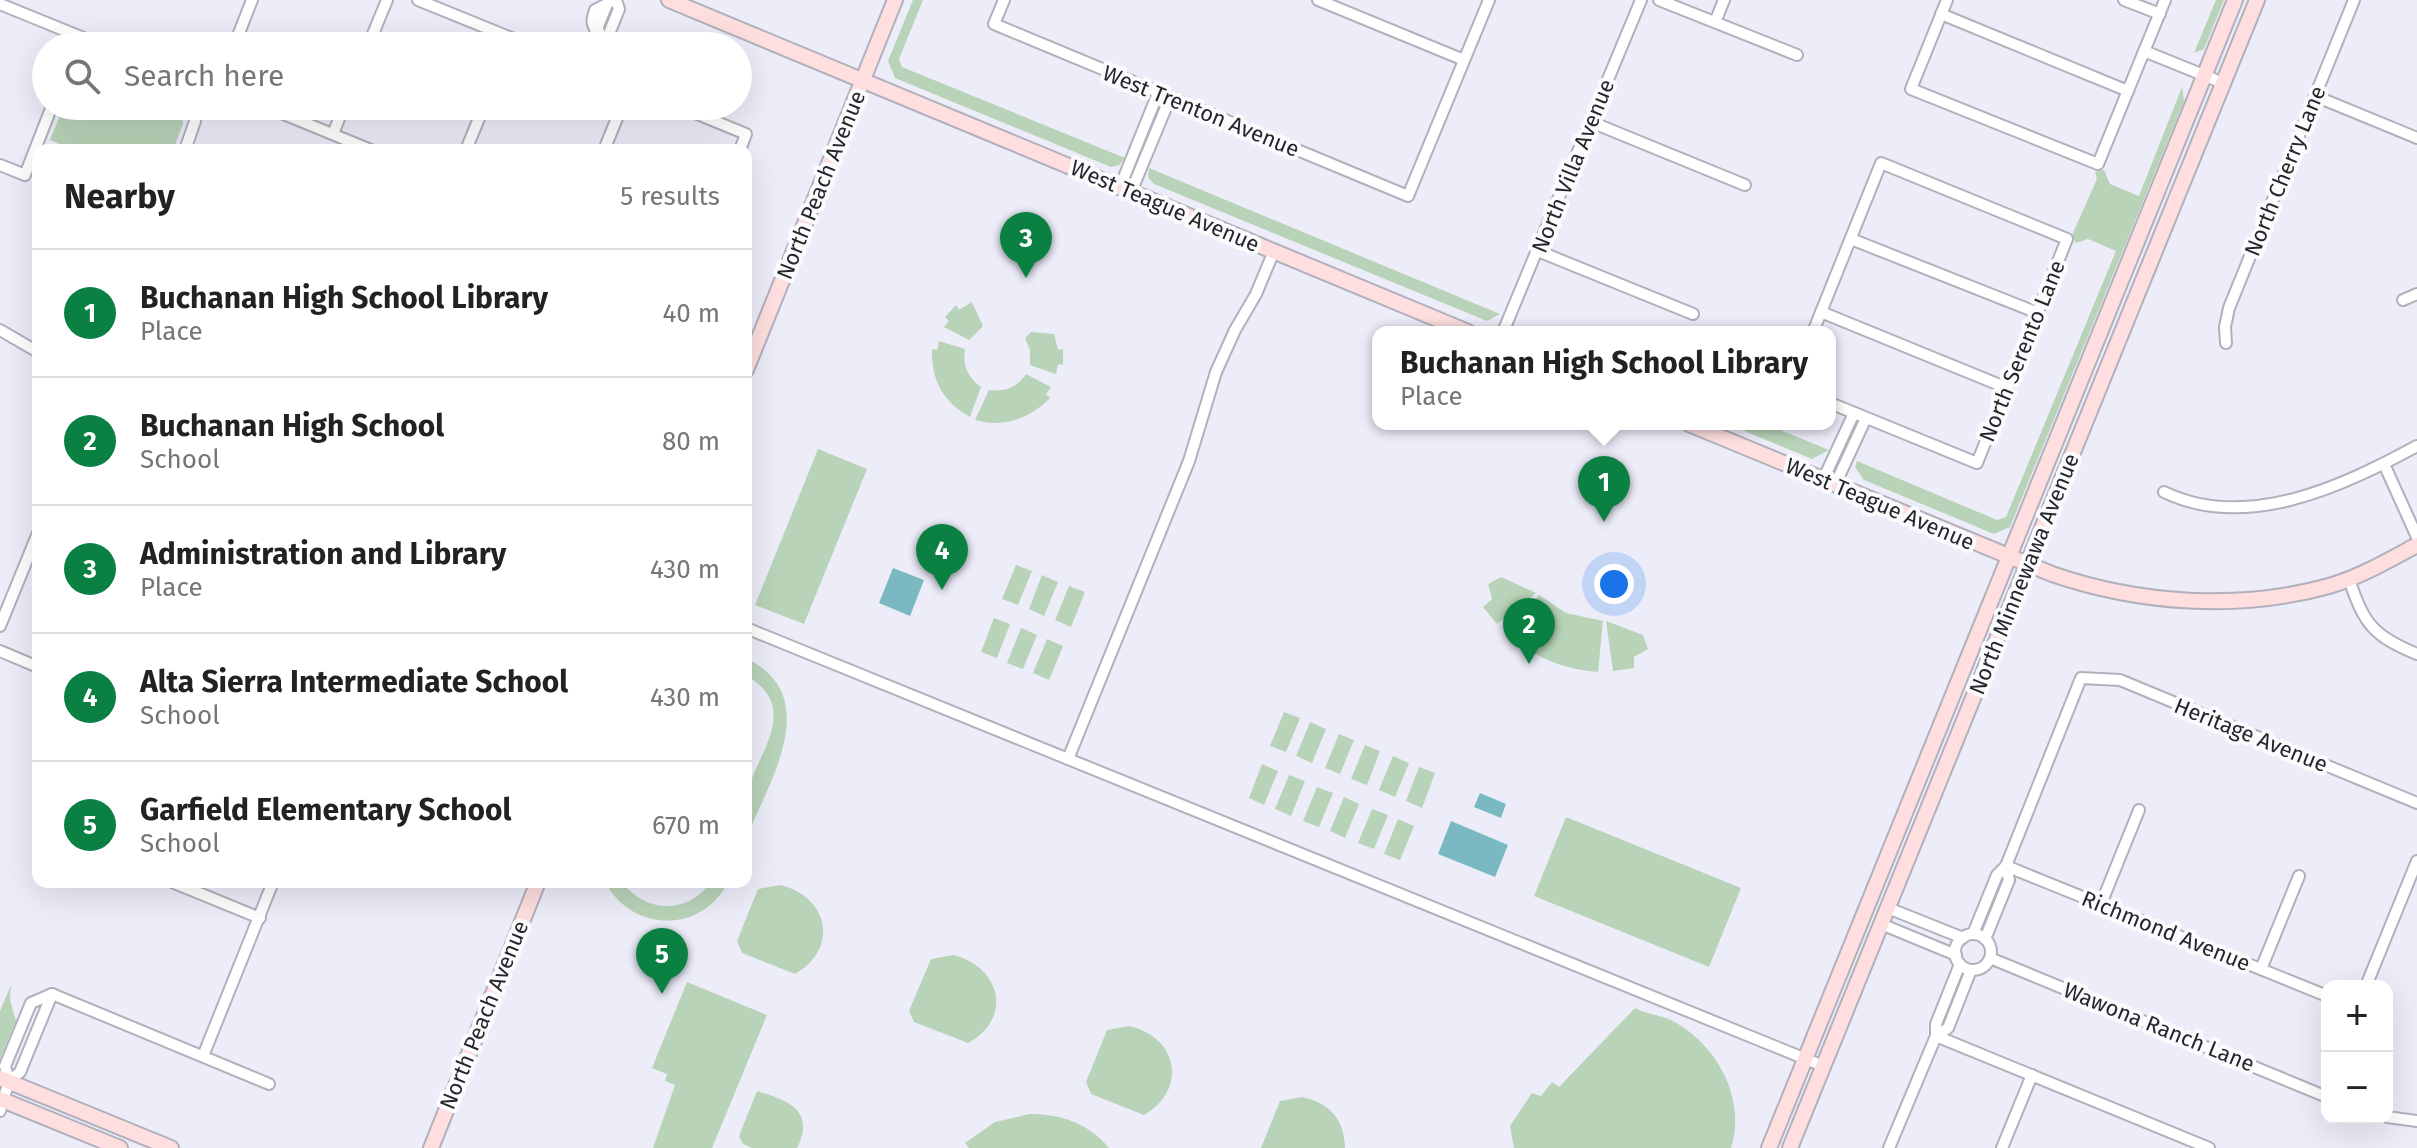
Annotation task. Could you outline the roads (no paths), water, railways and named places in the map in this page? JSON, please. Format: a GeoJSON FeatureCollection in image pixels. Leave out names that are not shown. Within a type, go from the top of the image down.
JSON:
{"type":"FeatureCollection","features":[{"type":"Feature","properties":{"kind":"main road","name":"West Teague Avenue"},"geometry":{"type":"LineString","coordinates":[[669,0],[747,32]]}},
{"type":"Feature","properties":{"kind":"main road","name":"North Peach Avenue"},"geometry":{"type":"LineString","coordinates":[[752,355],[895,0]]}},
{"type":"Feature","properties":{"kind":"main road","name":"North Minnewawa Avenue"},"geometry":{"type":"LineString","coordinates":[[1769,1148],[2235,0]]}},
{"type":"Feature","properties":{"kind":"main road"},"geometry":{"type":"LineString","coordinates":[[2242,38],[2248,0]]}},
{"type":"Feature","properties":{"kind":"main road","name":"North Minnewawa Avenue"},"geometry":{"type":"LineString","coordinates":[[1790,1148],[2257,0]]}},
{"type":"Feature","properties":{"kind":"main road","name":"West Teague Avenue"},"geometry":{"type":"LineString","coordinates":[[752,34],[1454,326]]}},
{"type":"Feature","properties":{"kind":"main road","name":"West Teague Avenue"},"geometry":{"type":"LineString","coordinates":[[1703,430],[2027,565],[2092,587],[2170,599],[2208,601],[2271,597],[2317,589],[2349,579],[2417,545]]}},
{"type":"Feature","properties":{"kind":"main road"},"geometry":{"type":"LineString","coordinates":[[1853,992],[1863,945],[1900,852],[1895,838]]}},
{"type":"Feature","properties":{"kind":"main road","name":"North Peach Avenue"},"geometry":{"type":"LineString","coordinates":[[431,1148],[536,888]]}},
{"type":"Feature","properties":{"kind":"main road"},"geometry":{"type":"LineString","coordinates":[[4,1079],[171,1148]]}},
{"type":"Feature","properties":{"kind":"main road"},"geometry":{"type":"LineString","coordinates":[[1,1103],[120,1148]]}},
{"type":"Feature","properties":{"kind":"street"},"geometry":{"type":"LineString","coordinates":[[239,32],[252,0]]}},
{"type":"Feature","properties":{"kind":"street"},"geometry":{"type":"LineString","coordinates":[[374,32],[387,0]]}},
{"type":"Feature","properties":{"kind":"street"},"geometry":{"type":"LineString","coordinates":[[418,0],[488,32]]}},
{"type":"Feature","properties":{"kind":"street","name":"West Trenton Avenue"},"geometry":{"type":"LineString","coordinates":[[1004,0],[994,24],[1408,196],[1464,60]]}},
{"type":"Feature","properties":{"kind":"street"},"geometry":{"type":"LineString","coordinates":[[1318,0],[1464,60],[1489,0]]}},
{"type":"Feature","properties":{"kind":"street","name":"North Villa Avenue"},"geometry":{"type":"LineString","coordinates":[[1506,326],[1641,0]]}},
{"type":"Feature","properties":{"kind":"street"},"geometry":{"type":"LineString","coordinates":[[1659,0],[1797,55]]}},
{"type":"Feature","properties":{"kind":"street"},"geometry":{"type":"LineString","coordinates":[[1715,22],[1724,0]]}},
{"type":"Feature","properties":{"kind":"street"},"geometry":{"type":"LineString","coordinates":[[1947,0],[1911,89],[2098,164],[2165,0]]}},
{"type":"Feature","properties":{"kind":"street"},"geometry":{"type":"LineString","coordinates":[[2124,0],[2160,14]]}},
{"type":"Feature","properties":{"kind":"street","name":"North Cherry Lane"},"geometry":{"type":"LineString","coordinates":[[2226,343],[2229,308],[2354,0]]}},
{"type":"Feature","properties":{"kind":"street"},"geometry":{"type":"LineString","coordinates":[[601,32],[596,30],[612,1],[619,9],[609,32]]}},
{"type":"Feature","properties":{"kind":"street"},"geometry":{"type":"LineString","coordinates":[[0,4],[59,32]]}},
{"type":"Feature","properties":{"kind":"street"},"geometry":{"type":"LineString","coordinates":[[1941,14],[2128,91]]}},
{"type":"Feature","properties":{"kind":"street"},"geometry":{"type":"LineString","coordinates":[[2144,51],[2223,83]]}},
{"type":"Feature","properties":{"kind":"street"},"geometry":{"type":"LineString","coordinates":[[1126,190],[1158,93]]}},
{"type":"Feature","properties":{"kind":"street"},"geometry":{"type":"LineString","coordinates":[[2315,96],[2417,138]]}},
{"type":"Feature","properties":{"kind":"street"},"geometry":{"type":"LineString","coordinates":[[1126,190],[1170,98]]}},
{"type":"Feature","properties":{"kind":"street"},"geometry":{"type":"LineString","coordinates":[[37,144],[47,120]]}},
{"type":"Feature","properties":{"kind":"street"},"geometry":{"type":"LineString","coordinates":[[187,144],[195,120]]}},
{"type":"Feature","properties":{"kind":"street"},"geometry":{"type":"LineString","coordinates":[[298,120],[357,144]]}},
{"type":"Feature","properties":{"kind":"street"},"geometry":{"type":"LineString","coordinates":[[333,134],[338,120]]}},
{"type":"Feature","properties":{"kind":"street"},"geometry":{"type":"LineString","coordinates":[[468,144],[478,120]]}},
{"type":"Feature","properties":{"kind":"street"},"geometry":{"type":"LineString","coordinates":[[606,144],[616,120]]}},
{"type":"Feature","properties":{"kind":"street"},"geometry":{"type":"LineString","coordinates":[[712,120],[746,134],[742,144]]}},
{"type":"Feature","properties":{"kind":"street"},"geometry":{"type":"LineString","coordinates":[[1591,122],[1745,185]]}},
{"type":"Feature","properties":{"kind":"street"},"geometry":{"type":"LineString","coordinates":[[0,165],[25,175],[32,157]]}},
{"type":"Feature","properties":{"kind":"street","name":"North Serento Lane"},"geometry":{"type":"LineString","coordinates":[[1851,239],[1881,163],[2067,239],[1977,463],[1866,418]]}},
{"type":"Feature","properties":{"kind":"street"},"geometry":{"type":"LineString","coordinates":[[1815,326],[1851,239],[2038,313]]}},
{"type":"Feature","properties":{"kind":"street"},"geometry":{"type":"LineString","coordinates":[[1068,759],[1189,461],[1216,372],[1274,251]]}},
{"type":"Feature","properties":{"kind":"street"},"geometry":{"type":"LineString","coordinates":[[1538,251],[1693,314]]}},
{"type":"Feature","properties":{"kind":"street"},"geometry":{"type":"LineString","coordinates":[[2403,300],[2417,294]]}},
{"type":"Feature","properties":{"kind":"street"},"geometry":{"type":"LineString","coordinates":[[1821,312],[2007,388]]}},
{"type":"Feature","properties":{"kind":"street"},"geometry":{"type":"LineString","coordinates":[[0,330],[32,349]]}},
{"type":"Feature","properties":{"kind":"street"},"geometry":{"type":"LineString","coordinates":[[1829,482],[1866,418],[1836,406]]}},
{"type":"Feature","properties":{"kind":"street"},"geometry":{"type":"LineString","coordinates":[[1829,482],[1854,413]]}},
{"type":"Feature","properties":{"kind":"street"},"geometry":{"type":"LineString","coordinates":[[2164,492],[2203,507],[2263,505],[2320,490],[2384,464],[2417,446]]}},
{"type":"Feature","properties":{"kind":"street"},"geometry":{"type":"LineString","coordinates":[[2384,464],[2417,537]]}},
{"type":"Feature","properties":{"kind":"street"},"geometry":{"type":"LineString","coordinates":[[0,626],[32,548]]}},
{"type":"Feature","properties":{"kind":"street"},"geometry":{"type":"LineString","coordinates":[[2349,579],[2359,608],[2371,628],[2390,643],[2417,654]]}},
{"type":"Feature","properties":{"kind":"street"},"geometry":{"type":"LineString","coordinates":[[752,630],[1823,1066]]}},
{"type":"Feature","properties":{"kind":"street"},"geometry":{"type":"LineString","coordinates":[[0,651],[32,664]]}},
{"type":"Feature","properties":{"kind":"street","name":"Heritage Avenue"},"geometry":{"type":"LineString","coordinates":[[2006,866],[2081,678],[2120,680],[2417,803]]}},
{"type":"Feature","properties":{"kind":"street"},"geometry":{"type":"LineString","coordinates":[[2101,904],[2139,810]]}},
{"type":"Feature","properties":{"kind":"street"},"geometry":{"type":"LineString","coordinates":[[2368,980],[2417,861]]}},
{"type":"Feature","properties":{"kind":"street"},"geometry":{"type":"LineString","coordinates":[[1889,1148],[1936,1036],[1936,1024],[1958,959],[1957,945],[1968,936],[1997,875],[2006,866]]}},
{"type":"Feature","properties":{"kind":"street"},"geometry":{"type":"LineString","coordinates":[[1985,939],[2009,880],[2006,866]]}},
{"type":"Feature","properties":{"kind":"street","name":"Richmond Avenue"},"geometry":{"type":"LineString","coordinates":[[2006,866],[2321,994]]}},
{"type":"Feature","properties":{"kind":"street"},"geometry":{"type":"LineString","coordinates":[[2261,969],[2299,876]]}},
{"type":"Feature","properties":{"kind":"street"},"geometry":{"type":"LineString","coordinates":[[187,888],[260,918]]}},
{"type":"Feature","properties":{"kind":"street"},"geometry":{"type":"LineString","coordinates":[[203,1056],[271,888]]}},
{"type":"Feature","properties":{"kind":"street"},"geometry":{"type":"LineString","coordinates":[[1888,908],[1985,939],[1991,948],[1990,958],[1985,966],[1971,970]]}},
{"type":"Feature","properties":{"kind":"street"},"geometry":{"type":"LineString","coordinates":[[1881,924],[1958,959],[1971,970]]}},
{"type":"Feature","properties":{"kind":"street","name":"Wawona Ranch Lane"},"geometry":{"type":"LineString","coordinates":[[1990,958],[2321,1095]]}},
{"type":"Feature","properties":{"kind":"street"},"geometry":{"type":"LineString","coordinates":[[1936,1036],[1948,1028],[1971,970]]}},
{"type":"Feature","properties":{"kind":"street"},"geometry":{"type":"LineString","coordinates":[[1,1103],[4,1079],[20,1072],[52,994],[269,1084]]}},
{"type":"Feature","properties":{"kind":"street"},"geometry":{"type":"LineString","coordinates":[[1936,1036],[2189,1144],[2209,1148]]}},
{"type":"Feature","properties":{"kind":"street"},"geometry":{"type":"LineString","coordinates":[[2002,1148],[2032,1075]]}},
{"type":"Feature","properties":{"kind":"street"},"geometry":{"type":"LineString","coordinates":[[2393,1118],[2417,1121]]}},
{"type":"Feature","properties":{"kind":"water"},"geometry":{"type":"Polygon","coordinates":[[[893,568],[924,580],[910,616],[879,603],[893,568]]]}},
{"type":"Feature","properties":{"kind":"water"},"geometry":{"type":"Polygon","coordinates":[[[1480,793],[1506,804],[1501,818],[1474,807],[1480,793]]]}},
{"type":"Feature","properties":{"kind":"water"},"geometry":{"type":"Polygon","coordinates":[[[1451,821],[1508,845],[1495,877],[1438,854],[1451,821]]]}},
{"type":"Feature","properties":{"kind":"place","name":"Administration and Library"},"geometry":{"type":"Point","coordinates":[1026,278]}},
{"type":"Feature","properties":{"kind":"place","name":"Buchanan High School Library"},"geometry":{"type":"Point","coordinates":[1604,522]}},
{"type":"Feature","properties":{"kind":"place","name":"Alta Sierra Intermediate School"},"geometry":{"type":"Point","coordinates":[942,590]}},
{"type":"Feature","properties":{"kind":"place","name":"Buchanan High School"},"geometry":{"type":"Point","coordinates":[1529,664]}},
{"type":"Feature","properties":{"kind":"place","name":"Garfield Elementary School"},"geometry":{"type":"Point","coordinates":[662,994]}}]}
